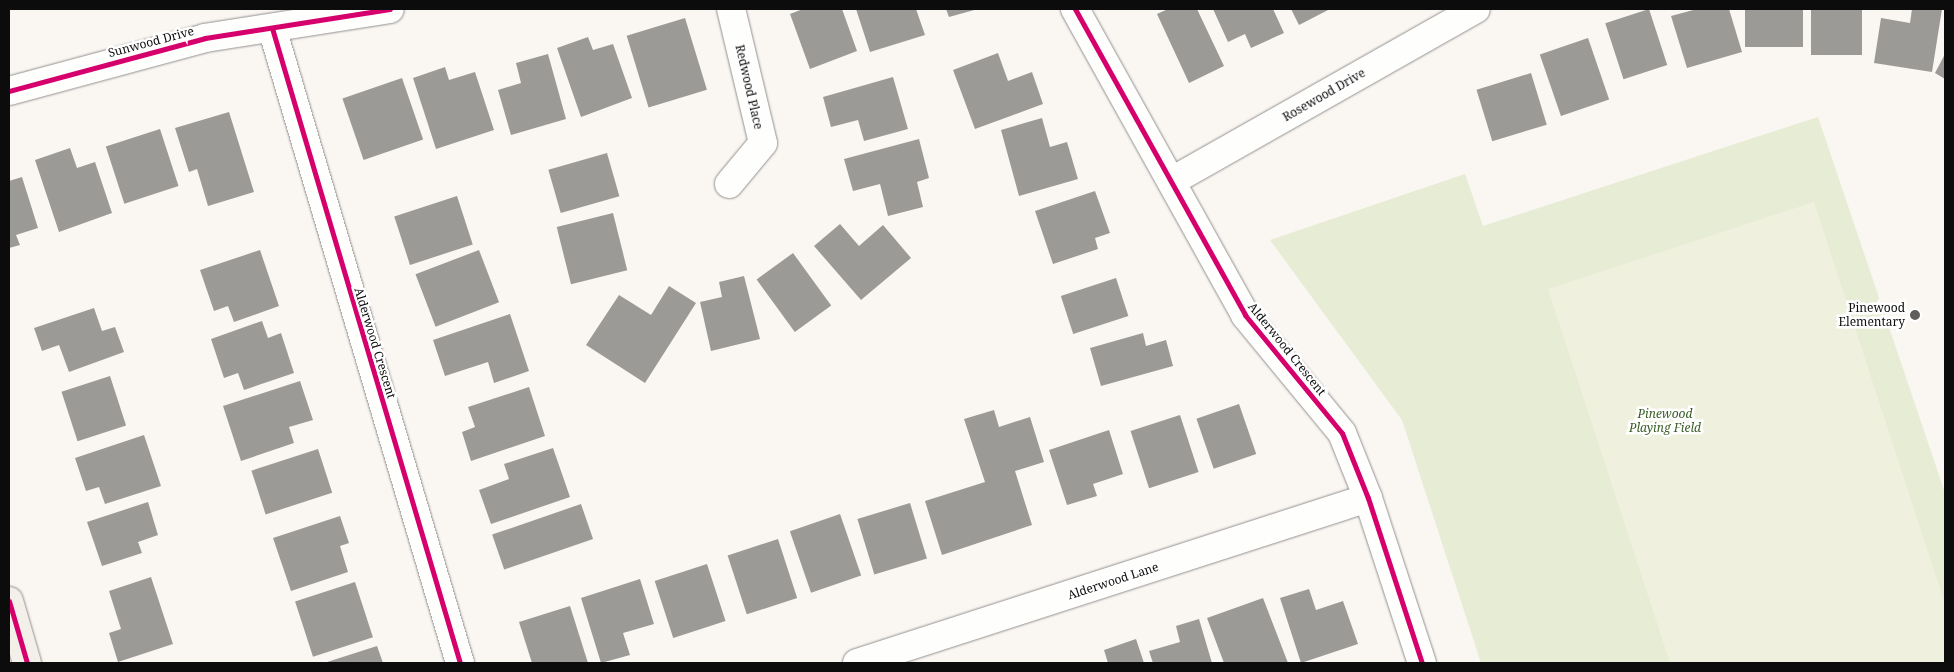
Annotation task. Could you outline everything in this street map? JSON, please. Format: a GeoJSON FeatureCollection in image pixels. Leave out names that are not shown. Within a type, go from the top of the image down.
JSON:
{"type":"FeatureCollection","features":[{"type":"Feature","properties":{"kind":"main road"},"geometry":{"type":"LineString","coordinates":[[9,601],[28,663]]}},
{"type":"Feature","properties":{"kind":"street","name":"Sunwood Drive"},"geometry":{"type":"LineString","coordinates":[[9,91],[205,38],[390,9]]}},
{"type":"Feature","properties":{"kind":"street","name":"Redwood Place"},"geometry":{"type":"LineString","coordinates":[[729,184],[762,143],[731,9]]}},
{"type":"Feature","properties":{"kind":"street","name":"Alderwood Crescent"},"geometry":{"type":"LineString","coordinates":[[1074,9],[1172,181],[1245,315],[1342,433],[1368,498],[1422,663]]}},
{"type":"Feature","properties":{"kind":"street","name":"Rosewood Drive"},"geometry":{"type":"LineString","coordinates":[[1172,181],[1476,9]]}},
{"type":"Feature","properties":{"kind":"street","name":"Alderwood Crescent"},"geometry":{"type":"LineString","coordinates":[[272,28],[460,663]]}},
{"type":"Feature","properties":{"kind":"street","name":"Alderwood Lane"},"geometry":{"type":"LineString","coordinates":[[857,663],[1368,498]]}},
{"type":"Feature","properties":{"kind":"green space","name":"Pinewood Playing Field"},"geometry":{"type":"Polygon","coordinates":[[[1818,117],[1945,493],[1945,663],[1481,663],[1402,420],[1270,240],[1465,174],[1483,226],[1818,117]]]}},
{"type":"Feature","properties":{"kind":"green space"},"geometry":{"type":"Polygon","coordinates":[[[1814,202],[1945,604],[1945,663],[1670,663],[1548,289],[1814,202]]]}},
{"type":"Feature","properties":{"kind":"building"},"geometry":{"type":"Polygon","coordinates":[[[803,9],[842,9],[857,51],[810,69],[790,14],[803,9]]]}},
{"type":"Feature","properties":{"kind":"building"},"geometry":{"type":"Polygon","coordinates":[[[856,9],[916,9],[925,35],[870,52],[856,9]]]}},
{"type":"Feature","properties":{"kind":"building"},"geometry":{"type":"Polygon","coordinates":[[[946,9],[978,9],[949,17],[946,9]]]}},
{"type":"Feature","properties":{"kind":"building"},"geometry":{"type":"Polygon","coordinates":[[[1168,9],[1197,9],[1224,66],[1189,83],[1157,14],[1168,9]]]}},
{"type":"Feature","properties":{"kind":"building"},"geometry":{"type":"Polygon","coordinates":[[[1213,9],[1273,9],[1284,33],[1251,48],[1245,34],[1228,42],[1213,9]]]}},
{"type":"Feature","properties":{"kind":"building"},"geometry":{"type":"Polygon","coordinates":[[[1291,9],[1330,9],[1299,25],[1291,9]]]}},
{"type":"Feature","properties":{"kind":"building"},"geometry":{"type":"Polygon","coordinates":[[[1649,9],[1667,65],[1623,79],[1605,23],[1649,9]]]}},
{"type":"Feature","properties":{"kind":"building"},"geometry":{"type":"Polygon","coordinates":[[[1697,9],[1729,9],[1742,52],[1687,68],[1671,16],[1697,9]]]}},
{"type":"Feature","properties":{"kind":"building"},"geometry":{"type":"Polygon","coordinates":[[[1745,9],[1803,9],[1803,47],[1745,47],[1745,9]]]}},
{"type":"Feature","properties":{"kind":"building"},"geometry":{"type":"Polygon","coordinates":[[[1811,9],[1862,9],[1862,55],[1811,55],[1811,9]]]}},
{"type":"Feature","properties":{"kind":"building"},"geometry":{"type":"Polygon","coordinates":[[[1912,9],[1942,9],[1932,72],[1874,63],[1881,18],[1910,23],[1912,9]]]}},
{"type":"Feature","properties":{"kind":"building"},"geometry":{"type":"Polygon","coordinates":[[[685,18],[707,90],[649,108],[627,36],[685,18]]]}},
{"type":"Feature","properties":{"kind":"building"},"geometry":{"type":"Polygon","coordinates":[[[588,37],[593,50],[613,44],[632,98],[581,117],[557,48],[588,37]]]}},
{"type":"Feature","properties":{"kind":"building"},"geometry":{"type":"Polygon","coordinates":[[[1588,38],[1609,99],[1561,116],[1540,55],[1588,38]]]}},
{"type":"Feature","properties":{"kind":"building"},"geometry":{"type":"Polygon","coordinates":[[[998,53],[1008,81],[1032,72],[1043,104],[975,129],[953,70],[998,53]]]}},
{"type":"Feature","properties":{"kind":"building"},"geometry":{"type":"Polygon","coordinates":[[[548,54],[566,119],[511,135],[498,90],[521,83],[516,63],[548,54]]]}},
{"type":"Feature","properties":{"kind":"building"},"geometry":{"type":"Polygon","coordinates":[[[1945,54],[1945,79],[1935,73],[1945,54]]]}},
{"type":"Feature","properties":{"kind":"building"},"geometry":{"type":"Polygon","coordinates":[[[445,67],[449,80],[475,72],[494,130],[436,149],[413,78],[445,67]]]}},
{"type":"Feature","properties":{"kind":"building"},"geometry":{"type":"Polygon","coordinates":[[[1531,73],[1547,125],[1492,141],[1476,90],[1531,73]]]}},
{"type":"Feature","properties":{"kind":"building"},"geometry":{"type":"Polygon","coordinates":[[[893,77],[908,129],[864,141],[858,120],[831,127],[823,97],[893,77]]]}},
{"type":"Feature","properties":{"kind":"building"},"geometry":{"type":"Polygon","coordinates":[[[402,78],[423,139],[364,160],[342,99],[402,78]]]}},
{"type":"Feature","properties":{"kind":"building"},"geometry":{"type":"Polygon","coordinates":[[[229,112],[254,192],[208,206],[197,169],[189,172],[175,128],[229,112]]]}},
{"type":"Feature","properties":{"kind":"building"},"geometry":{"type":"Polygon","coordinates":[[[1042,118],[1050,147],[1067,142],[1078,179],[1019,196],[1001,130],[1042,118]]]}},
{"type":"Feature","properties":{"kind":"building"},"geometry":{"type":"Polygon","coordinates":[[[160,129],[179,186],[124,204],[106,147],[160,129]]]}},
{"type":"Feature","properties":{"kind":"building"},"geometry":{"type":"Polygon","coordinates":[[[919,139],[929,178],[917,182],[923,207],[888,216],[880,184],[853,191],[844,159],[919,139]]]}},
{"type":"Feature","properties":{"kind":"building"},"geometry":{"type":"Polygon","coordinates":[[[70,148],[77,168],[95,162],[112,213],[59,232],[35,160],[70,148]]]}},
{"type":"Feature","properties":{"kind":"building"},"geometry":{"type":"Polygon","coordinates":[[[607,153],[619,196],[561,213],[548,170],[607,153]]]}},
{"type":"Feature","properties":{"kind":"building"},"geometry":{"type":"Polygon","coordinates":[[[22,177],[38,228],[16,235],[20,245],[9,248],[9,181],[22,177]]]}},
{"type":"Feature","properties":{"kind":"building"},"geometry":{"type":"Polygon","coordinates":[[[1095,191],[1110,233],[1095,238],[1098,249],[1053,264],[1035,211],[1095,191]]]}},
{"type":"Feature","properties":{"kind":"building"},"geometry":{"type":"Polygon","coordinates":[[[457,196],[473,245],[410,265],[394,216],[457,196]]]}},
{"type":"Feature","properties":{"kind":"building"},"geometry":{"type":"Polygon","coordinates":[[[613,213],[627,270],[571,284],[557,227],[613,213]]]}},
{"type":"Feature","properties":{"kind":"building"},"geometry":{"type":"Polygon","coordinates":[[[840,224],[859,246],[883,225],[911,258],[861,300],[814,246],[840,224]]]}},
{"type":"Feature","properties":{"kind":"building"},"geometry":{"type":"Polygon","coordinates":[[[260,250],[279,306],[234,322],[228,306],[214,311],[200,270],[260,250]]]}},
{"type":"Feature","properties":{"kind":"building"},"geometry":{"type":"Polygon","coordinates":[[[479,250],[499,302],[436,327],[416,274],[479,250]]]}},
{"type":"Feature","properties":{"kind":"building"},"geometry":{"type":"Polygon","coordinates":[[[793,253],[831,306],[795,332],[757,279],[793,253]]]}},
{"type":"Feature","properties":{"kind":"building"},"geometry":{"type":"Polygon","coordinates":[[[744,276],[760,339],[711,351],[700,302],[722,297],[719,282],[744,276]]]}},
{"type":"Feature","properties":{"kind":"building"},"geometry":{"type":"Polygon","coordinates":[[[1116,278],[1128,316],[1073,334],[1061,296],[1116,278]]]}},
{"type":"Feature","properties":{"kind":"building"},"geometry":{"type":"Polygon","coordinates":[[[669,286],[696,303],[645,383],[586,345],[619,295],[651,315],[669,286]]]}},
{"type":"Feature","properties":{"kind":"building"},"geometry":{"type":"Polygon","coordinates":[[[94,308],[102,331],[115,327],[124,352],[69,372],[59,345],[42,351],[34,328],[94,308]]]}},
{"type":"Feature","properties":{"kind":"building"},"geometry":{"type":"Polygon","coordinates":[[[510,314],[529,371],[494,383],[488,362],[445,376],[433,340],[510,314]]]}},
{"type":"Feature","properties":{"kind":"building"},"geometry":{"type":"Polygon","coordinates":[[[262,321],[268,338],[281,333],[294,373],[244,390],[238,373],[224,378],[211,339],[262,321]]]}},
{"type":"Feature","properties":{"kind":"building"},"geometry":{"type":"Polygon","coordinates":[[[1143,333],[1146,346],[1166,340],[1173,366],[1101,386],[1090,348],[1143,333]]]}},
{"type":"Feature","properties":{"kind":"building"},"geometry":{"type":"Polygon","coordinates":[[[110,376],[126,425],[78,441],[61,392],[110,376]]]}},
{"type":"Feature","properties":{"kind":"building"},"geometry":{"type":"Polygon","coordinates":[[[300,381],[313,420],[289,427],[294,443],[241,461],[223,406],[300,381]]]}},
{"type":"Feature","properties":{"kind":"building"},"geometry":{"type":"Polygon","coordinates":[[[529,387],[545,436],[471,461],[462,432],[475,427],[468,407],[529,387]]]}},
{"type":"Feature","properties":{"kind":"building"},"geometry":{"type":"Polygon","coordinates":[[[1239,404],[1256,454],[1214,469],[1196,419],[1239,404]]]}},
{"type":"Feature","properties":{"kind":"building"},"geometry":{"type":"Polygon","coordinates":[[[994,410],[999,427],[1030,417],[1044,462],[1015,471],[1032,525],[942,555],[925,501],[985,482],[964,419],[994,410]]]}},
{"type":"Feature","properties":{"kind":"building"},"geometry":{"type":"Polygon","coordinates":[[[1180,415],[1199,472],[1149,488],[1131,431],[1180,415]]]}},
{"type":"Feature","properties":{"kind":"building"},"geometry":{"type":"Polygon","coordinates":[[[1109,430],[1123,474],[1093,484],[1097,496],[1067,505],[1049,450],[1109,430]]]}},
{"type":"Feature","properties":{"kind":"building"},"geometry":{"type":"Polygon","coordinates":[[[144,435],[161,486],[105,504],[99,487],[86,491],[75,458],[144,435]]]}},
{"type":"Feature","properties":{"kind":"building"},"geometry":{"type":"Polygon","coordinates":[[[553,448],[570,497],[491,524],[479,490],[509,479],[504,464],[553,448]]]}},
{"type":"Feature","properties":{"kind":"building"},"geometry":{"type":"Polygon","coordinates":[[[318,449],[332,493],[266,514],[251,471],[318,449]]]}},
{"type":"Feature","properties":{"kind":"building"},"geometry":{"type":"Polygon","coordinates":[[[148,502],[158,535],[138,542],[142,553],[102,566],[87,522],[148,502]]]}},
{"type":"Feature","properties":{"kind":"building"},"geometry":{"type":"Polygon","coordinates":[[[910,503],[927,558],[874,575],[857,519],[910,503]]]}},
{"type":"Feature","properties":{"kind":"building"},"geometry":{"type":"Polygon","coordinates":[[[581,504],[593,539],[504,570],[492,535],[581,504]]]}},
{"type":"Feature","properties":{"kind":"building"},"geometry":{"type":"Polygon","coordinates":[[[840,514],[861,575],[811,593],[790,531],[840,514]]]}},
{"type":"Feature","properties":{"kind":"building"},"geometry":{"type":"Polygon","coordinates":[[[340,516],[349,543],[340,546],[348,572],[291,591],[273,538],[340,516]]]}},
{"type":"Feature","properties":{"kind":"building"},"geometry":{"type":"Polygon","coordinates":[[[778,539],[797,598],[747,614],[728,555],[778,539]]]}},
{"type":"Feature","properties":{"kind":"building"},"geometry":{"type":"Polygon","coordinates":[[[707,564],[726,621],[673,638],[655,581],[707,564]]]}},
{"type":"Feature","properties":{"kind":"building"},"geometry":{"type":"Polygon","coordinates":[[[151,577],[173,644],[118,662],[109,633],[121,629],[109,591],[151,577]]]}},
{"type":"Feature","properties":{"kind":"building"},"geometry":{"type":"Polygon","coordinates":[[[640,579],[654,624],[623,633],[630,655],[601,663],[581,598],[640,579]]]}},
{"type":"Feature","properties":{"kind":"building"},"geometry":{"type":"Polygon","coordinates":[[[355,582],[373,637],[313,657],[295,601],[355,582]]]}},
{"type":"Feature","properties":{"kind":"building"},"geometry":{"type":"Polygon","coordinates":[[[1309,589],[1316,610],[1343,601],[1358,644],[1301,663],[1280,598],[1309,589]]]}},
{"type":"Feature","properties":{"kind":"building"},"geometry":{"type":"Polygon","coordinates":[[[1263,598],[1288,663],[1224,663],[1207,618],[1263,598]]]}},
{"type":"Feature","properties":{"kind":"building"},"geometry":{"type":"Polygon","coordinates":[[[570,606],[588,663],[532,663],[519,622],[570,606]]]}},
{"type":"Feature","properties":{"kind":"building"},"geometry":{"type":"Polygon","coordinates":[[[1199,619],[1212,663],[1153,663],[1149,651],[1180,642],[1176,626],[1199,619]]]}},
{"type":"Feature","properties":{"kind":"building"},"geometry":{"type":"Polygon","coordinates":[[[1136,639],[1144,663],[1108,663],[1104,650],[1136,639]]]}},
{"type":"Feature","properties":{"kind":"building"},"geometry":{"type":"Polygon","coordinates":[[[377,646],[383,663],[324,663],[377,646]]]}},
{"type":"Feature","properties":{"kind":"cycle path"},"geometry":{"type":"LineString","coordinates":[[9,91],[205,38],[390,9]]}},
{"type":"Feature","properties":{"kind":"cycle path"},"geometry":{"type":"LineString","coordinates":[[1075,9],[1245,315],[1342,433],[1368,498],[1422,663]]}},
{"type":"Feature","properties":{"kind":"cycle path"},"geometry":{"type":"LineString","coordinates":[[272,28],[460,663]]}},
{"type":"Feature","properties":{"kind":"cycle path"},"geometry":{"type":"LineString","coordinates":[[9,601],[27,663]]}},
{"type":"Feature","properties":{"kind":"place","name":"Pinewood Elementary"},"geometry":{"type":"Point","coordinates":[1915,315]}}]}
